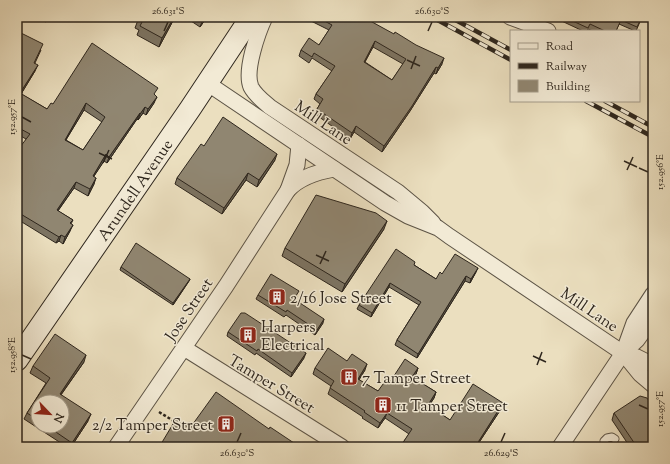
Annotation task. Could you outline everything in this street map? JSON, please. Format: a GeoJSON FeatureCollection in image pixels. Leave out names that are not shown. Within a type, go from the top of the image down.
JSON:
{"type":"FeatureCollection","features":[{"type":"Feature","properties":{"kind":"main road","name":"Arundell Avenue"},"geometry":{"type":"LineString","coordinates":[[17,360],[251,17]]}},
{"type":"Feature","properties":{"kind":"street","name":"Mill Lane"},"geometry":{"type":"LineString","coordinates":[[265,17],[249,69],[250,84],[253,91],[270,107],[408,200],[438,228],[623,353],[653,365]]}},
{"type":"Feature","properties":{"kind":"street"},"geometry":{"type":"LineString","coordinates":[[510,17],[545,30]]}},
{"type":"Feature","properties":{"kind":"street","name":"Mill Lane"},"geometry":{"type":"LineString","coordinates":[[207,83],[298,146],[408,216],[438,228]]}},
{"type":"Feature","properties":{"kind":"street","name":"Jose Street"},"geometry":{"type":"LineString","coordinates":[[116,447],[250,251],[288,190],[297,165],[298,146]]}},
{"type":"Feature","properties":{"kind":"street","name":"Jose Street"},"geometry":{"type":"LineString","coordinates":[[288,190],[305,178],[334,169]]}},
{"type":"Feature","properties":{"kind":"street"},"geometry":{"type":"LineString","coordinates":[[623,353],[634,323],[653,294]]}},
{"type":"Feature","properties":{"kind":"street"},"geometry":{"type":"LineString","coordinates":[[560,447],[623,353],[640,336],[653,318]]}},
{"type":"Feature","properties":{"kind":"street","name":"Tamper Street"},"geometry":{"type":"LineString","coordinates":[[184,348],[338,446]]}},
{"type":"Feature","properties":{"kind":"street","name":"Mill Lane"},"geometry":{"type":"LineString","coordinates":[[623,353],[640,374],[653,385]]}},
{"type":"Feature","properties":{"kind":"lane"},"geometry":{"type":"LineString","coordinates":[[604,441],[612,437],[615,439]]}},
{"type":"Feature","properties":{"kind":"path"},"geometry":{"type":"LineString","coordinates":[[159,412],[181,424],[191,423]]}},
{"type":"Feature","properties":{"kind":"building"},"geometry":{"type":"Polygon","coordinates":[[[17,17],[23,17],[17,25],[17,17]]]}},
{"type":"Feature","properties":{"kind":"building"},"geometry":{"type":"Polygon","coordinates":[[[140,17],[174,17],[162,38],[140,26],[142,22],[138,19],[140,17]]]}},
{"type":"Feature","properties":{"kind":"building"},"geometry":{"type":"Polygon","coordinates":[[[317,17],[363,17],[444,58],[438,68],[436,67],[412,106],[384,146],[356,126],[352,133],[317,109],[323,99],[316,94],[335,66],[314,53],[312,57],[301,50],[309,38],[319,45],[332,25],[317,17]],[[375,41],[364,62],[392,80],[406,59],[375,41]]]}},
{"type":"Feature","properties":{"kind":"building"},"geometry":{"type":"Polygon","coordinates":[[[564,17],[642,17],[637,27],[621,20],[616,30],[603,30],[590,24],[588,28],[564,17]]]}},
{"type":"Feature","properties":{"kind":"building"},"geometry":{"type":"Polygon","coordinates":[[[17,31],[43,44],[34,63],[38,65],[20,93],[47,109],[51,103],[53,104],[92,43],[158,88],[154,94],[157,97],[148,109],[145,107],[140,113],[109,157],[106,154],[93,176],[96,178],[90,189],[76,182],[57,210],[73,220],[70,223],[73,225],[65,237],[61,235],[59,237],[19,213],[17,216],[17,151],[30,134],[17,127],[17,31]],[[86,103],[65,140],[83,150],[105,117],[86,103]]]}},
{"type":"Feature","properties":{"kind":"building"},"geometry":{"type":"Polygon","coordinates":[[[223,117],[277,154],[259,180],[248,173],[224,208],[177,178],[201,144],[204,146],[223,117]]]}},
{"type":"Feature","properties":{"kind":"building"},"geometry":{"type":"Polygon","coordinates":[[[316,195],[376,213],[387,221],[345,284],[285,248],[316,195]]]}},
{"type":"Feature","properties":{"kind":"building"},"geometry":{"type":"Polygon","coordinates":[[[136,243],[190,279],[173,303],[121,267],[136,243]]]}},
{"type":"Feature","properties":{"kind":"building"},"geometry":{"type":"Polygon","coordinates":[[[396,249],[415,262],[414,265],[436,279],[440,272],[442,274],[455,254],[478,268],[471,279],[466,276],[418,354],[397,340],[421,302],[390,283],[372,313],[359,305],[396,249]]]}},
{"type":"Feature","properties":{"kind":"building"},"geometry":{"type":"Polygon","coordinates":[[[271,274],[299,291],[294,299],[324,319],[317,330],[287,310],[286,312],[258,295],[271,274]]]}},
{"type":"Feature","properties":{"kind":"building"},"geometry":{"type":"Polygon","coordinates":[[[241,313],[245,313],[306,353],[292,373],[258,349],[257,351],[228,332],[241,313]]]}},
{"type":"Feature","properties":{"kind":"building"},"geometry":{"type":"Polygon","coordinates":[[[55,334],[86,355],[60,394],[39,394],[50,378],[33,366],[55,334]]]}},
{"type":"Feature","properties":{"kind":"building"},"geometry":{"type":"Polygon","coordinates":[[[328,348],[347,361],[352,354],[367,364],[358,379],[378,391],[386,380],[390,382],[405,359],[418,368],[412,377],[436,392],[428,405],[450,420],[473,384],[503,403],[475,447],[406,447],[402,444],[412,429],[387,413],[380,423],[364,412],[365,411],[330,388],[334,381],[315,368],[328,348]]]}},
{"type":"Feature","properties":{"kind":"building"},"geometry":{"type":"Polygon","coordinates":[[[216,392],[269,429],[270,427],[300,447],[166,447],[161,444],[176,419],[190,428],[216,392]]]}},
{"type":"Feature","properties":{"kind":"building"},"geometry":{"type":"Polygon","coordinates":[[[640,396],[647,398],[653,407],[653,447],[637,447],[614,413],[640,396]]]}},
{"type":"Feature","properties":{"kind":"building"},"geometry":{"type":"Polygon","coordinates":[[[70,400],[91,414],[72,443],[59,434],[70,434],[70,400]]]}},
{"type":"Feature","properties":{"kind":"railway"},"geometry":{"type":"LineString","coordinates":[[432,17],[510,59]]}},
{"type":"Feature","properties":{"kind":"railway"},"geometry":{"type":"LineString","coordinates":[[450,17],[510,49]]}},
{"type":"Feature","properties":{"kind":"railway"},"geometry":{"type":"LineString","coordinates":[[588,102],[653,137]]}},
{"type":"Feature","properties":{"kind":"railway"},"geometry":{"type":"LineString","coordinates":[[607,102],[653,127]]}},
{"type":"Feature","properties":{"kind":"place","name":"2/16 Jose Street"},"geometry":{"type":"Point","coordinates":[277,297]}},
{"type":"Feature","properties":{"kind":"place","name":"Harpers Electrical"},"geometry":{"type":"Point","coordinates":[248,335]}},
{"type":"Feature","properties":{"kind":"place","name":"7 Tamper Street"},"geometry":{"type":"Point","coordinates":[349,377]}},
{"type":"Feature","properties":{"kind":"place","name":"11 Tamper Street"},"geometry":{"type":"Point","coordinates":[383,405]}},
{"type":"Feature","properties":{"kind":"place","name":"2/2 Tamper Street"},"geometry":{"type":"Point","coordinates":[226,424]}}]}
